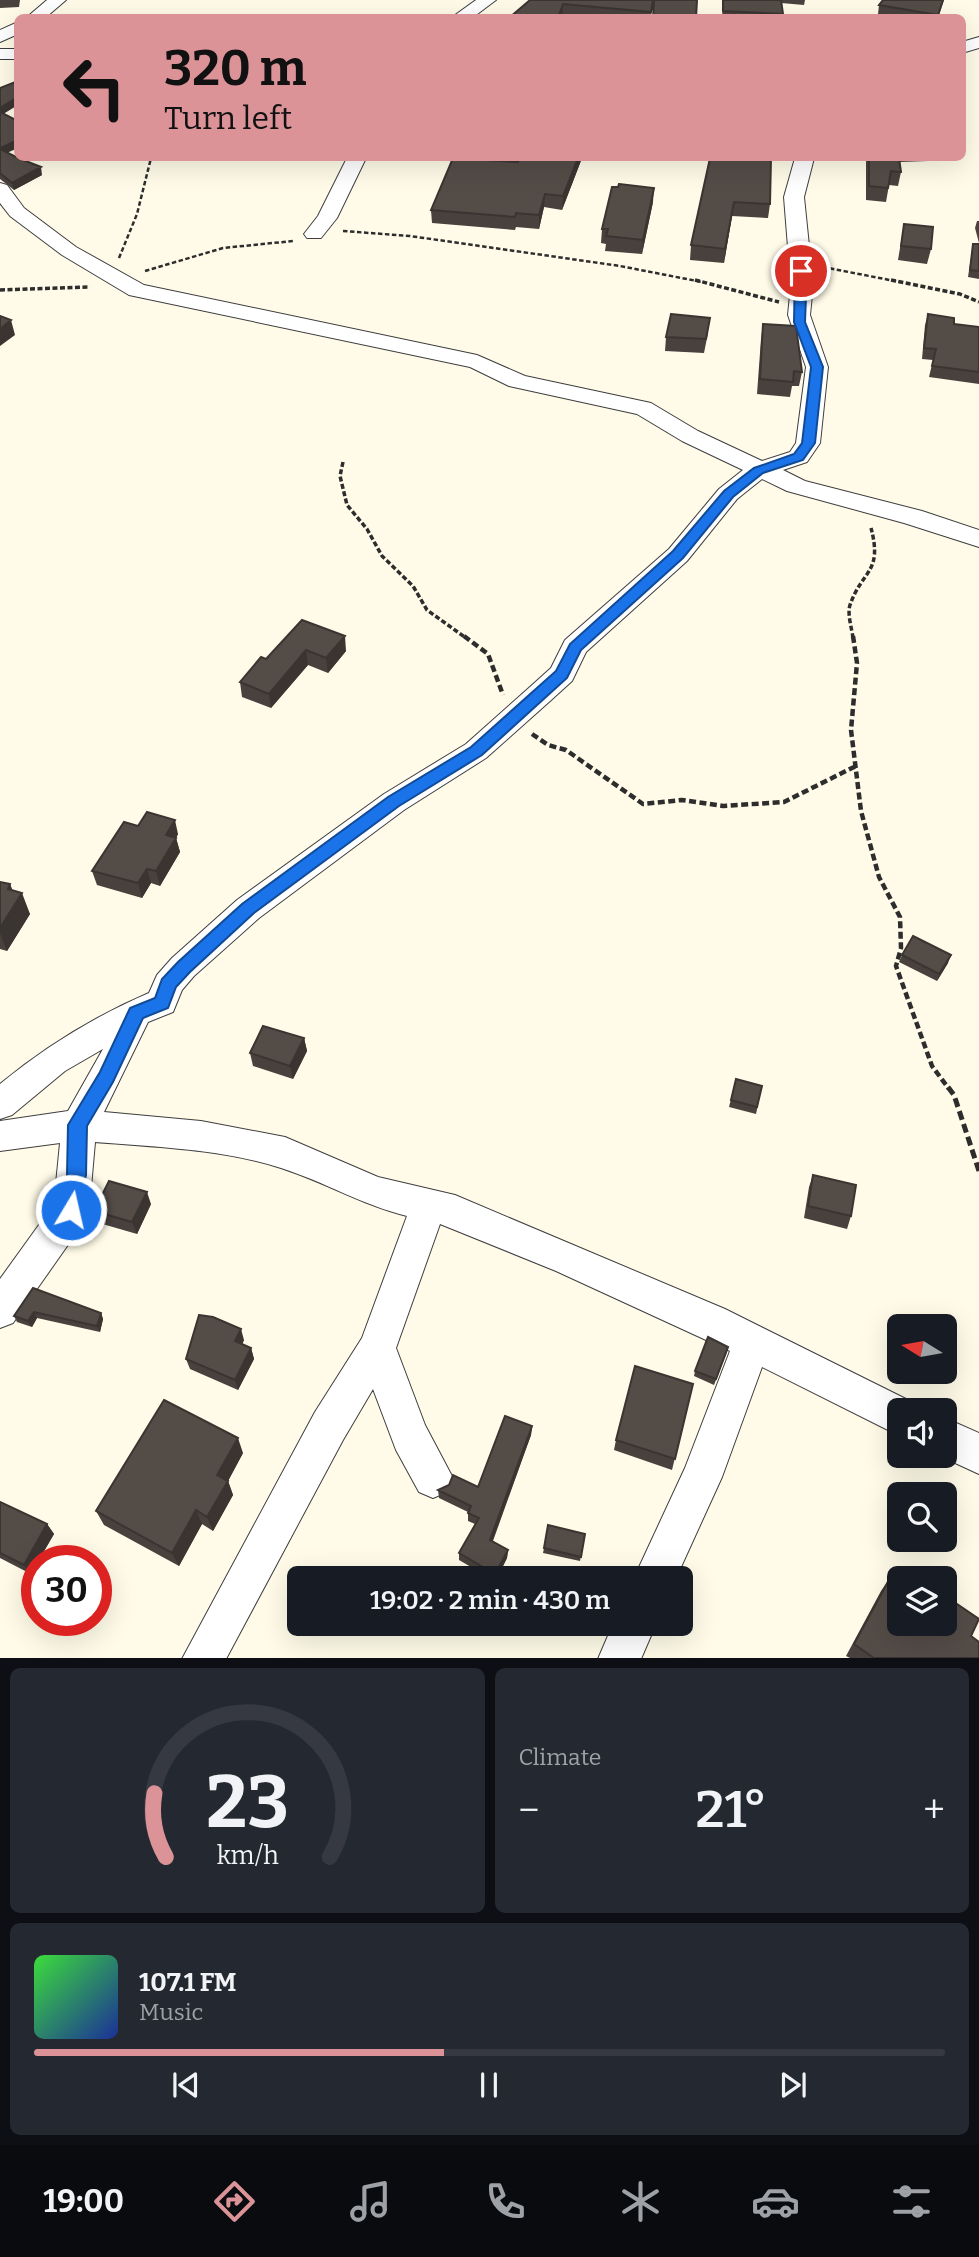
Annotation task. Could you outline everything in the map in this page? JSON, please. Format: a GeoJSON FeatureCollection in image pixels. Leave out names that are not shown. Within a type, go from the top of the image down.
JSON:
{"type":"FeatureCollection","features":[{"type":"Feature","properties":{"kind":"street"},"geometry":{"type":"LineString","coordinates":[[39,14],[58,0]]}},
{"type":"Feature","properties":{"kind":"street"},"geometry":{"type":"LineString","coordinates":[[465,14],[488,0]]}},
{"type":"Feature","properties":{"kind":"street"},"geometry":{"type":"LineString","coordinates":[[314,234],[327,218],[355,161]]}},
{"type":"Feature","properties":{"kind":"street"},"geometry":{"type":"LineString","coordinates":[[0,1104],[53,1061],[136,1013],[162,1002],[168,984],[176,975],[248,909],[394,802],[476,751],[562,674],[575,647],[678,555],[728,494],[758,470],[799,457],[808,443],[817,367],[802,330],[799,307],[802,285],[794,197],[803,161]]}},
{"type":"Feature","properties":{"kind":"street"},"geometry":{"type":"LineString","coordinates":[[0,189],[17,212],[69,251],[137,290],[477,362],[517,381],[643,408],[690,436],[796,486],[979,539]]}},
{"type":"Feature","properties":{"kind":"street"},"geometry":{"type":"LineString","coordinates":[[0,1310],[71,1210],[76,1175],[78,1125],[107,1077],[136,1013]]}},
{"type":"Feature","properties":{"kind":"street"},"geometry":{"type":"LineString","coordinates":[[0,1136],[78,1125],[201,1136],[285,1153],[375,1192],[455,1211],[569,1259],[752,1343],[887,1411]]}},
{"type":"Feature","properties":{"kind":"street"},"geometry":{"type":"LineString","coordinates":[[203,1658],[330,1426],[377,1348],[429,1205]]}},
{"type":"Feature","properties":{"kind":"street"},"geometry":{"type":"LineString","coordinates":[[661,1566],[702,1476],[752,1343]]}},
{"type":"Feature","properties":{"kind":"street"},"geometry":{"type":"LineString","coordinates":[[377,1348],[410,1436],[433,1478]]}},
{"type":"Feature","properties":{"kind":"street"},"geometry":{"type":"LineString","coordinates":[[957,1444],[979,1454]]}},
{"type":"Feature","properties":{"kind":"street"},"geometry":{"type":"LineString","coordinates":[[619,1658],[629,1636]]}},
{"type":"Feature","properties":{"kind":"path"},"geometry":{"type":"LineString","coordinates":[[115,279],[118,261],[137,214],[149,161]]}},
{"type":"Feature","properties":{"kind":"path"},"geometry":{"type":"LineString","coordinates":[[0,290],[96,287],[223,248],[291,242],[314,234],[356,231],[410,236],[620,266],[682,277],[799,307]]}},
{"type":"Feature","properties":{"kind":"path"},"geometry":{"type":"LineString","coordinates":[[800,257],[827,268],[960,295],[979,302]]}},
{"type":"Feature","properties":{"kind":"path"},"geometry":{"type":"LineString","coordinates":[[344,462],[340,476],[347,505],[367,529],[382,556],[413,586],[428,610],[488,654],[507,710],[524,730],[548,745],[566,750],[643,804],[682,800],[723,806],[785,802],[856,766]]}},
{"type":"Feature","properties":{"kind":"path"},"geometry":{"type":"LineString","coordinates":[[869,506],[877,551],[869,573],[849,607],[857,663],[851,730],[861,811],[879,877],[900,917],[901,948],[896,967],[932,1066],[954,1094],[979,1171]]}},
{"type":"Feature","properties":{"kind":"building"},"geometry":{"type":"Polygon","coordinates":[[[530,0],[653,0],[651,12],[563,4],[559,14],[514,14],[530,0]]]}},
{"type":"Feature","properties":{"kind":"building"},"geometry":{"type":"Polygon","coordinates":[[[654,0],[697,0],[696,14],[653,14],[654,0]]]}},
{"type":"Feature","properties":{"kind":"building"},"geometry":{"type":"Polygon","coordinates":[[[723,0],[781,0],[783,14],[723,11],[723,0]]]}},
{"type":"Feature","properties":{"kind":"building"},"geometry":{"type":"Polygon","coordinates":[[[883,0],[943,0],[938,14],[879,5],[883,0]]]}},
{"type":"Feature","properties":{"kind":"building"},"geometry":{"type":"Polygon","coordinates":[[[14,83],[14,99],[0,108],[0,88],[14,83]]]}},
{"type":"Feature","properties":{"kind":"building"},"geometry":{"type":"Polygon","coordinates":[[[0,112],[14,119],[14,142],[0,148],[0,112]]]}},
{"type":"Feature","properties":{"kind":"building"},"geometry":{"type":"Polygon","coordinates":[[[0,149],[14,156],[14,161],[26,161],[41,167],[12,183],[0,173],[0,149]]]}},
{"type":"Feature","properties":{"kind":"building"},"geometry":{"type":"Polygon","coordinates":[[[452,161],[577,161],[563,196],[545,194],[539,215],[516,213],[515,217],[431,210],[452,161]]]}},
{"type":"Feature","properties":{"kind":"building"},"geometry":{"type":"Polygon","coordinates":[[[709,161],[771,161],[770,204],[734,202],[725,249],[691,245],[709,161]]]}},
{"type":"Feature","properties":{"kind":"building"},"geometry":{"type":"Polygon","coordinates":[[[869,161],[899,161],[901,172],[891,171],[888,188],[869,186],[869,161]]]}},
{"type":"Feature","properties":{"kind":"building"},"geometry":{"type":"Polygon","coordinates":[[[619,184],[654,188],[643,240],[606,236],[608,229],[602,229],[612,187],[618,187],[619,184]]]}},
{"type":"Feature","properties":{"kind":"building"},"geometry":{"type":"Polygon","coordinates":[[[904,224],[933,227],[931,249],[901,246],[904,224]]]}},
{"type":"Feature","properties":{"kind":"building"},"geometry":{"type":"Polygon","coordinates":[[[973,244],[979,244],[979,271],[970,270],[973,244]]]}},
{"type":"Feature","properties":{"kind":"building"},"geometry":{"type":"Polygon","coordinates":[[[671,314],[710,318],[706,339],[666,337],[671,314]]]}},
{"type":"Feature","properties":{"kind":"building"},"geometry":{"type":"Polygon","coordinates":[[[928,314],[954,318],[954,324],[979,327],[979,372],[932,366],[936,349],[924,348],[928,314]]]}},
{"type":"Feature","properties":{"kind":"building"},"geometry":{"type":"Polygon","coordinates":[[[0,316],[11,320],[0,329],[0,316]]]}},
{"type":"Feature","properties":{"kind":"building"},"geometry":{"type":"Polygon","coordinates":[[[763,324],[796,326],[802,372],[794,371],[793,382],[760,379],[763,324]]]}},
{"type":"Feature","properties":{"kind":"building"},"geometry":{"type":"Polygon","coordinates":[[[302,620],[345,636],[326,658],[306,650],[269,694],[240,682],[261,657],[266,659],[302,620]]]}},
{"type":"Feature","properties":{"kind":"building"},"geometry":{"type":"Polygon","coordinates":[[[147,812],[175,820],[166,835],[176,838],[156,871],[147,869],[138,883],[92,871],[124,822],[138,826],[147,812]]]}},
{"type":"Feature","properties":{"kind":"building"},"geometry":{"type":"Polygon","coordinates":[[[0,882],[10,884],[8,889],[22,893],[0,928],[0,882]]]}},
{"type":"Feature","properties":{"kind":"building"},"geometry":{"type":"Polygon","coordinates":[[[913,936],[951,955],[939,974],[902,955],[913,936]]]}},
{"type":"Feature","properties":{"kind":"building"},"geometry":{"type":"Polygon","coordinates":[[[263,1026],[304,1038],[290,1066],[250,1053],[263,1026]]]}},
{"type":"Feature","properties":{"kind":"building"},"geometry":{"type":"Polygon","coordinates":[[[736,1079],[762,1086],[757,1107],[731,1100],[736,1079]]]}},
{"type":"Feature","properties":{"kind":"building"},"geometry":{"type":"Polygon","coordinates":[[[813,1175],[856,1185],[851,1216],[808,1206],[813,1175]]]}},
{"type":"Feature","properties":{"kind":"building"},"geometry":{"type":"Polygon","coordinates":[[[109,1181],[147,1192],[132,1222],[94,1211],[109,1181]]]}},
{"type":"Feature","properties":{"kind":"building"},"geometry":{"type":"Polygon","coordinates":[[[33,1288],[101,1313],[97,1326],[34,1312],[28,1321],[14,1316],[33,1288]]]}},
{"type":"Feature","properties":{"kind":"building"},"geometry":{"type":"Polygon","coordinates":[[[199,1315],[213,1317],[241,1329],[235,1341],[251,1348],[235,1380],[186,1359],[199,1315]]]}},
{"type":"Feature","properties":{"kind":"building"},"geometry":{"type":"Polygon","coordinates":[[[708,1337],[728,1347],[716,1379],[695,1371],[708,1337]]]}},
{"type":"Feature","properties":{"kind":"building"},"geometry":{"type":"Polygon","coordinates":[[[635,1366],[693,1384],[675,1459],[616,1440],[635,1366]]]}},
{"type":"Feature","properties":{"kind":"building"},"geometry":{"type":"Polygon","coordinates":[[[164,1400],[238,1438],[217,1475],[228,1481],[207,1517],[196,1510],[172,1553],[96,1511],[164,1400]]]}},
{"type":"Feature","properties":{"kind":"building"},"geometry":{"type":"Polygon","coordinates":[[[505,1416],[532,1426],[490,1540],[508,1550],[499,1566],[481,1566],[459,1553],[479,1518],[468,1513],[471,1506],[438,1490],[449,1485],[453,1475],[478,1487],[505,1416]]]}},
{"type":"Feature","properties":{"kind":"building"},"geometry":{"type":"Polygon","coordinates":[[[0,1502],[47,1524],[35,1545],[21,1545],[21,1564],[0,1553],[0,1502]]]}},
{"type":"Feature","properties":{"kind":"building"},"geometry":{"type":"Polygon","coordinates":[[[548,1525],[585,1534],[581,1557],[544,1548],[548,1525]]]}},
{"type":"Feature","properties":{"kind":"building"},"geometry":{"type":"Polygon","coordinates":[[[887,1584],[887,1636],[957,1636],[957,1604],[979,1619],[971,1636],[979,1642],[979,1658],[874,1658],[854,1644],[887,1584]]]}},
{"type":"Feature","properties":{"kind":"route"},"geometry":{"type":"LineString","coordinates":[[71,1210],[76,1175],[78,1125],[107,1077],[136,1013],[162,1002],[168,984],[248,909],[394,802],[476,751],[562,674],[575,647],[678,555],[728,494],[758,470],[799,457],[808,443],[817,383],[817,367],[799,322],[801,271]]}}]}
